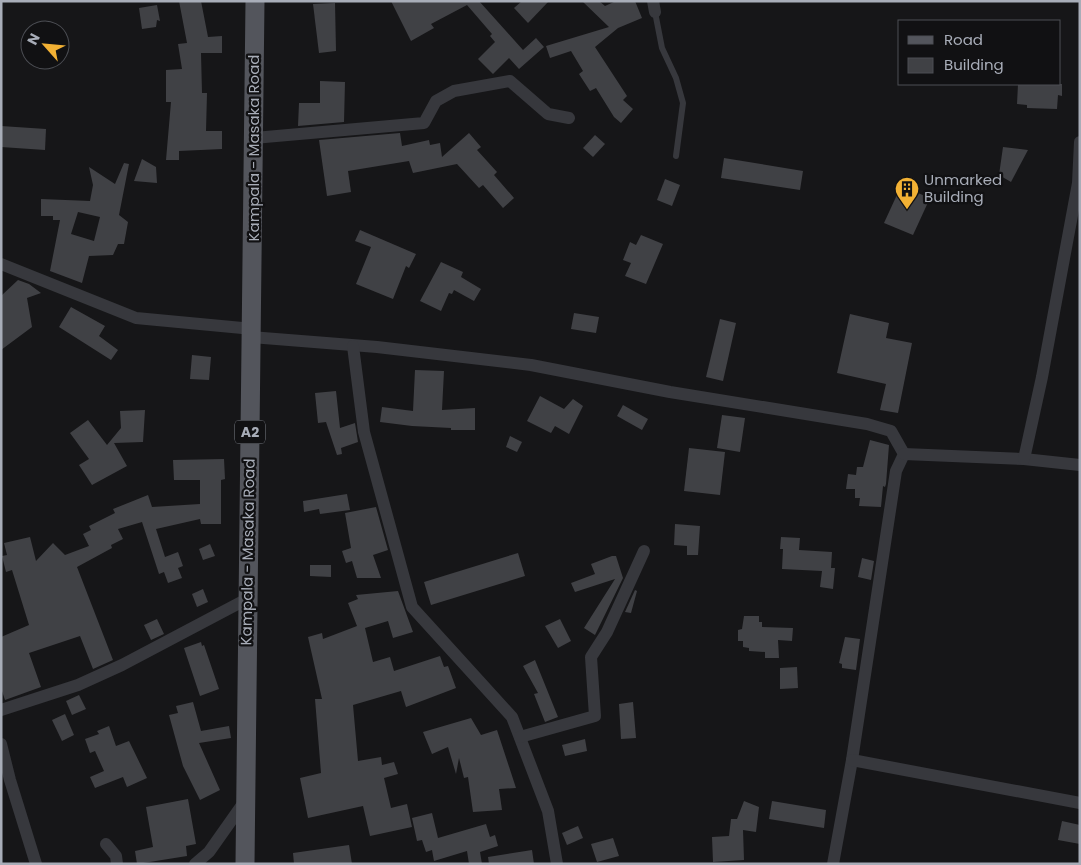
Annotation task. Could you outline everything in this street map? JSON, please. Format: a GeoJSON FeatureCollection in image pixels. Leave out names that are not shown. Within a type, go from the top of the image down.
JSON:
{"type":"FeatureCollection","features":[{"type":"Feature","properties":{"kind":"main road","name":"Kampala - Masaka Road"},"geometry":{"type":"LineString","coordinates":[[245,864],[255,1]]}},
{"type":"Feature","properties":{"kind":"street"},"geometry":{"type":"LineString","coordinates":[[253,138],[424,123],[436,101],[454,91],[510,81],[548,114],[569,118]]}},
{"type":"Feature","properties":{"kind":"street"},"geometry":{"type":"LineString","coordinates":[[1024,459],[1042,377],[1079,183],[1080,142]]}},
{"type":"Feature","properties":{"kind":"street"},"geometry":{"type":"LineString","coordinates":[[1,264],[136,318],[353,346],[378,346],[531,365],[670,392],[866,424],[891,431],[904,454]]}},
{"type":"Feature","properties":{"kind":"street"},"geometry":{"type":"LineString","coordinates":[[353,346],[364,432],[412,607],[512,717],[548,811],[557,864]]}},
{"type":"Feature","properties":{"kind":"street"},"geometry":{"type":"LineString","coordinates":[[904,454],[1024,459],[1080,464]]}},
{"type":"Feature","properties":{"kind":"street"},"geometry":{"type":"LineString","coordinates":[[833,864],[852,760],[896,471],[904,454]]}},
{"type":"Feature","properties":{"kind":"street"},"geometry":{"type":"LineString","coordinates":[[520,738],[595,716],[591,657],[607,632],[644,551]]}},
{"type":"Feature","properties":{"kind":"street"},"geometry":{"type":"LineString","coordinates":[[1,710],[78,685],[122,665],[247,599]]}},
{"type":"Feature","properties":{"kind":"street"},"geometry":{"type":"LineString","coordinates":[[1,744],[36,864]]}},
{"type":"Feature","properties":{"kind":"street"},"geometry":{"type":"LineString","coordinates":[[852,760],[1080,803]]}},
{"type":"Feature","properties":{"kind":"street"},"geometry":{"type":"LineString","coordinates":[[195,864],[208,852],[246,801]]}},
{"type":"Feature","properties":{"kind":"street"},"geometry":{"type":"LineString","coordinates":[[106,844],[116,856],[117,864]]}},
{"type":"Feature","properties":{"kind":"lane"},"geometry":{"type":"LineString","coordinates":[[654,7],[662,48],[676,78],[683,103],[676,156]]}},
{"type":"Feature","properties":{"kind":"building"},"geometry":{"type":"Polygon","coordinates":[[[179,1],[201,1],[208,37],[222,36],[222,53],[201,53],[202,93],[207,93],[206,131],[222,131],[222,149],[179,151],[179,160],[166,160],[171,102],[166,102],[166,70],[182,69],[178,44],[187,43],[179,1]]]}},
{"type":"Feature","properties":{"kind":"building"},"geometry":{"type":"Polygon","coordinates":[[[391,1],[479,1],[523,50],[536,38],[544,47],[519,69],[509,58],[493,74],[478,59],[495,42],[490,36],[492,34],[467,5],[431,24],[434,28],[411,41],[391,1]]]}},
{"type":"Feature","properties":{"kind":"building"},"geometry":{"type":"Polygon","coordinates":[[[522,1],[549,1],[528,23],[514,8],[522,1]]]}},
{"type":"Feature","properties":{"kind":"building"},"geometry":{"type":"Polygon","coordinates":[[[582,1],[599,1],[605,6],[616,1],[635,1],[642,18],[618,28],[595,47],[627,96],[623,100],[633,109],[621,123],[614,117],[596,88],[590,91],[579,74],[583,71],[571,51],[550,58],[546,46],[609,27],[582,1]]]}},
{"type":"Feature","properties":{"kind":"building"},"geometry":{"type":"Polygon","coordinates":[[[335,3],[336,51],[319,53],[313,4],[335,3]]]}},
{"type":"Feature","properties":{"kind":"building"},"geometry":{"type":"Polygon","coordinates":[[[157,5],[160,21],[157,20],[156,27],[142,29],[139,8],[157,5]]]}},
{"type":"Feature","properties":{"kind":"building"},"geometry":{"type":"Polygon","coordinates":[[[320,81],[345,82],[344,122],[298,126],[299,103],[320,103],[320,81]]]}},
{"type":"Feature","properties":{"kind":"building"},"geometry":{"type":"Polygon","coordinates":[[[1062,84],[1062,96],[1058,95],[1057,109],[1027,108],[1027,105],[1017,104],[1018,85],[1062,84]]]}},
{"type":"Feature","properties":{"kind":"building"},"geometry":{"type":"Polygon","coordinates":[[[1,126],[46,129],[45,150],[1,147],[1,126]]]}},
{"type":"Feature","properties":{"kind":"building"},"geometry":{"type":"Polygon","coordinates":[[[400,133],[402,146],[429,140],[430,145],[440,143],[442,157],[469,133],[481,147],[477,150],[497,172],[494,175],[514,198],[503,208],[483,185],[479,188],[457,164],[413,173],[409,161],[348,171],[351,192],[327,196],[319,140],[400,133]]]}},
{"type":"Feature","properties":{"kind":"building"},"geometry":{"type":"Polygon","coordinates":[[[595,135],[605,144],[593,157],[583,148],[595,135]]]}},
{"type":"Feature","properties":{"kind":"building"},"geometry":{"type":"Polygon","coordinates":[[[1003,147],[1028,150],[1011,182],[999,175],[1003,147]]]}},
{"type":"Feature","properties":{"kind":"building"},"geometry":{"type":"Polygon","coordinates":[[[724,158],[803,171],[800,190],[721,178],[724,158]]]}},
{"type":"Feature","properties":{"kind":"building"},"geometry":{"type":"Polygon","coordinates":[[[142,159],[156,167],[157,183],[134,181],[142,159]]]}},
{"type":"Feature","properties":{"kind":"building"},"geometry":{"type":"Polygon","coordinates":[[[124,163],[129,164],[119,215],[128,222],[124,244],[118,244],[113,255],[89,256],[82,283],[50,271],[60,220],[53,220],[53,216],[41,216],[41,199],[90,201],[93,185],[89,167],[115,184],[124,163]],[[78,212],[71,234],[94,241],[100,217],[78,212]]]}},
{"type":"Feature","properties":{"kind":"building"},"geometry":{"type":"Polygon","coordinates":[[[665,179],[680,185],[672,206],[657,200],[665,179]]]}},
{"type":"Feature","properties":{"kind":"building","name":"Unmarked Building"},"geometry":{"type":"Polygon","coordinates":[[[901,186],[930,198],[913,235],[884,223],[901,186]]]}},
{"type":"Feature","properties":{"kind":"building"},"geometry":{"type":"Polygon","coordinates":[[[360,230],[416,254],[409,268],[406,266],[393,299],[356,284],[371,247],[355,241],[360,230]]]}},
{"type":"Feature","properties":{"kind":"building"},"geometry":{"type":"Polygon","coordinates":[[[641,235],[663,244],[646,284],[625,276],[631,263],[623,260],[630,242],[636,245],[641,235]]]}},
{"type":"Feature","properties":{"kind":"building"},"geometry":{"type":"Polygon","coordinates":[[[441,262],[463,272],[461,277],[481,289],[474,301],[454,290],[452,294],[449,293],[441,311],[420,301],[441,262]]]}},
{"type":"Feature","properties":{"kind":"building"},"geometry":{"type":"Polygon","coordinates":[[[18,280],[29,284],[41,293],[27,298],[32,327],[1,350],[1,296],[18,280]]]}},
{"type":"Feature","properties":{"kind":"building"},"geometry":{"type":"Polygon","coordinates":[[[71,307],[105,326],[99,336],[118,350],[111,360],[59,327],[71,307]]]}},
{"type":"Feature","properties":{"kind":"building"},"geometry":{"type":"Polygon","coordinates":[[[574,313],[599,317],[596,333],[571,329],[574,313]]]}},
{"type":"Feature","properties":{"kind":"building"},"geometry":{"type":"Polygon","coordinates":[[[850,314],[889,323],[886,338],[912,343],[898,413],[880,410],[886,384],[837,373],[850,314]]]}},
{"type":"Feature","properties":{"kind":"building"},"geometry":{"type":"Polygon","coordinates":[[[720,319],[736,323],[723,381],[706,377],[720,319]]]}},
{"type":"Feature","properties":{"kind":"building"},"geometry":{"type":"Polygon","coordinates":[[[192,355],[211,357],[209,380],[190,379],[192,355]]]}},
{"type":"Feature","properties":{"kind":"building"},"geometry":{"type":"Polygon","coordinates":[[[415,370],[444,371],[442,410],[475,408],[475,430],[451,430],[451,428],[380,422],[382,407],[413,411],[415,370]]]}},
{"type":"Feature","properties":{"kind":"building"},"geometry":{"type":"Polygon","coordinates":[[[336,391],[340,428],[355,423],[358,442],[341,448],[342,454],[337,455],[326,422],[318,423],[315,393],[336,391]]]}},
{"type":"Feature","properties":{"kind":"building"},"geometry":{"type":"Polygon","coordinates":[[[540,396],[564,409],[573,399],[583,406],[569,434],[555,426],[551,433],[527,421],[540,396]]]}},
{"type":"Feature","properties":{"kind":"building"},"geometry":{"type":"Polygon","coordinates":[[[623,405],[648,419],[642,430],[617,416],[623,405]]]}},
{"type":"Feature","properties":{"kind":"building"},"geometry":{"type":"Polygon","coordinates":[[[145,410],[143,442],[114,443],[127,466],[92,485],[79,465],[89,459],[70,433],[88,420],[107,445],[121,428],[120,411],[145,410]]]}},
{"type":"Feature","properties":{"kind":"building"},"geometry":{"type":"Polygon","coordinates":[[[722,415],[745,418],[740,452],[717,448],[722,415]]]}},
{"type":"Feature","properties":{"kind":"building"},"geometry":{"type":"Polygon","coordinates":[[[510,436],[522,442],[517,452],[506,447],[510,436]]]}},
{"type":"Feature","properties":{"kind":"building"},"geometry":{"type":"Polygon","coordinates":[[[870,440],[889,445],[886,484],[885,487],[883,486],[881,507],[859,506],[860,498],[855,498],[855,489],[846,489],[848,474],[856,475],[857,467],[863,467],[870,440]]]}},
{"type":"Feature","properties":{"kind":"building"},"geometry":{"type":"Polygon","coordinates":[[[689,448],[725,452],[720,495],[684,491],[689,448]]]}},
{"type":"Feature","properties":{"kind":"building"},"geometry":{"type":"Polygon","coordinates":[[[224,459],[225,479],[221,480],[221,524],[201,524],[200,519],[156,529],[165,557],[178,552],[183,566],[178,568],[182,578],[168,583],[164,572],[159,574],[142,522],[118,529],[123,539],[111,545],[112,548],[77,567],[113,660],[93,669],[80,636],[29,653],[41,687],[5,700],[1,688],[1,637],[29,625],[12,570],[6,572],[2,556],[7,555],[4,543],[30,537],[36,561],[53,543],[65,555],[89,546],[83,534],[91,530],[89,526],[115,513],[113,509],[148,495],[152,507],[200,504],[200,480],[174,480],[173,460],[224,459]]]}},
{"type":"Feature","properties":{"kind":"building"},"geometry":{"type":"Polygon","coordinates":[[[347,494],[350,510],[320,514],[319,509],[304,512],[303,501],[347,494]]]}},
{"type":"Feature","properties":{"kind":"building"},"geometry":{"type":"Polygon","coordinates":[[[376,507],[388,550],[373,555],[381,578],[357,578],[352,561],[346,563],[342,551],[351,548],[345,513],[376,507]]]}},
{"type":"Feature","properties":{"kind":"building"},"geometry":{"type":"Polygon","coordinates":[[[675,524],[700,526],[698,555],[687,555],[687,546],[674,545],[675,524]]]}},
{"type":"Feature","properties":{"kind":"building"},"geometry":{"type":"Polygon","coordinates":[[[781,537],[800,538],[799,550],[832,552],[831,568],[835,568],[833,589],[820,587],[822,571],[782,569],[783,549],[780,549],[781,537]]]}},
{"type":"Feature","properties":{"kind":"building"},"geometry":{"type":"Polygon","coordinates":[[[210,544],[215,556],[203,560],[199,549],[210,544]]]}},
{"type":"Feature","properties":{"kind":"building"},"geometry":{"type":"Polygon","coordinates":[[[518,553],[525,576],[431,605],[424,582],[518,553]]]}},
{"type":"Feature","properties":{"kind":"building"},"geometry":{"type":"Polygon","coordinates":[[[616,556],[623,578],[595,635],[584,628],[615,579],[575,592],[571,583],[595,574],[591,564],[616,556]]]}},
{"type":"Feature","properties":{"kind":"building"},"geometry":{"type":"Polygon","coordinates":[[[862,558],[874,561],[871,580],[858,577],[862,558]]]}},
{"type":"Feature","properties":{"kind":"building"},"geometry":{"type":"Polygon","coordinates":[[[310,565],[331,565],[331,577],[310,576],[310,565]]]}},
{"type":"Feature","properties":{"kind":"building"},"geometry":{"type":"Polygon","coordinates":[[[203,589],[208,602],[197,607],[192,594],[203,589]]]}},
{"type":"Feature","properties":{"kind":"building"},"geometry":{"type":"Polygon","coordinates":[[[635,590],[637,591],[631,613],[625,612],[635,590]]]}},
{"type":"Feature","properties":{"kind":"building"},"geometry":{"type":"Polygon","coordinates":[[[398,591],[413,632],[393,638],[388,621],[365,628],[373,662],[390,657],[394,671],[440,656],[444,667],[448,666],[456,688],[406,707],[401,691],[353,705],[358,761],[381,757],[382,765],[394,762],[398,774],[384,778],[391,808],[407,804],[412,827],[370,836],[363,806],[308,818],[300,778],[321,773],[315,699],[322,699],[308,637],[322,633],[323,639],[357,626],[348,603],[358,599],[356,595],[398,591]]]}},
{"type":"Feature","properties":{"kind":"building"},"geometry":{"type":"Polygon","coordinates":[[[744,616],[759,616],[759,622],[762,622],[762,627],[793,628],[792,641],[778,640],[779,658],[765,658],[765,652],[749,651],[749,648],[743,647],[743,641],[738,641],[738,630],[742,629],[744,616]]]}},
{"type":"Feature","properties":{"kind":"building"},"geometry":{"type":"Polygon","coordinates":[[[157,619],[164,634],[151,640],[144,625],[157,619]]]}},
{"type":"Feature","properties":{"kind":"building"},"geometry":{"type":"Polygon","coordinates":[[[560,619],[571,641],[558,648],[545,626],[560,619]]]}},
{"type":"Feature","properties":{"kind":"building"},"geometry":{"type":"Polygon","coordinates":[[[845,637],[860,639],[856,670],[842,668],[842,664],[839,663],[845,637]]]}},
{"type":"Feature","properties":{"kind":"building"},"geometry":{"type":"Polygon","coordinates":[[[201,642],[202,646],[204,645],[219,689],[200,696],[184,648],[201,642]]]}},
{"type":"Feature","properties":{"kind":"building"},"geometry":{"type":"Polygon","coordinates":[[[535,660],[558,717],[545,722],[534,694],[538,693],[523,666],[535,660]]]}},
{"type":"Feature","properties":{"kind":"building"},"geometry":{"type":"Polygon","coordinates":[[[797,667],[798,688],[780,689],[780,668],[797,667]]]}},
{"type":"Feature","properties":{"kind":"building"},"geometry":{"type":"Polygon","coordinates":[[[79,695],[86,709],[72,715],[66,701],[79,695]]]}},
{"type":"Feature","properties":{"kind":"building"},"geometry":{"type":"Polygon","coordinates":[[[193,702],[201,731],[229,726],[231,738],[199,743],[220,790],[200,800],[183,766],[169,715],[178,713],[176,706],[193,702]]]}},
{"type":"Feature","properties":{"kind":"building"},"geometry":{"type":"Polygon","coordinates":[[[633,702],[636,738],[621,739],[619,704],[633,702]]]}},
{"type":"Feature","properties":{"kind":"building"},"geometry":{"type":"Polygon","coordinates":[[[65,714],[74,735],[62,741],[52,720],[65,714]]]}},
{"type":"Feature","properties":{"kind":"building"},"geometry":{"type":"Polygon","coordinates":[[[471,718],[481,735],[497,730],[516,788],[499,789],[502,810],[473,812],[468,777],[464,778],[459,758],[456,774],[448,747],[432,754],[423,732],[471,718]]]}},
{"type":"Feature","properties":{"kind":"building"},"geometry":{"type":"Polygon","coordinates":[[[109,726],[116,746],[129,741],[147,778],[127,787],[123,777],[95,788],[90,777],[104,771],[95,751],[90,753],[85,739],[99,734],[97,731],[109,726]]]}},
{"type":"Feature","properties":{"kind":"building"},"geometry":{"type":"Polygon","coordinates":[[[585,739],[587,751],[565,756],[562,745],[585,739]]]}},
{"type":"Feature","properties":{"kind":"building"},"geometry":{"type":"Polygon","coordinates":[[[188,799],[196,844],[186,846],[187,856],[137,864],[135,851],[153,847],[146,807],[188,799]]]}},
{"type":"Feature","properties":{"kind":"building"},"geometry":{"type":"Polygon","coordinates":[[[744,801],[759,807],[756,832],[743,830],[744,860],[713,862],[712,837],[729,836],[731,819],[737,819],[744,801]]]}},
{"type":"Feature","properties":{"kind":"building"},"geometry":{"type":"Polygon","coordinates":[[[772,801],[826,810],[824,828],[769,819],[772,801]]]}},
{"type":"Feature","properties":{"kind":"building"},"geometry":{"type":"Polygon","coordinates":[[[432,813],[438,838],[486,824],[490,837],[495,835],[498,846],[480,852],[482,864],[469,864],[467,851],[434,861],[432,850],[426,852],[422,840],[417,841],[412,818],[432,813]]]}},
{"type":"Feature","properties":{"kind":"building"},"geometry":{"type":"Polygon","coordinates":[[[1062,821],[1080,825],[1080,844],[1058,840],[1062,821]]]}},
{"type":"Feature","properties":{"kind":"building"},"geometry":{"type":"Polygon","coordinates":[[[578,826],[583,838],[567,845],[562,833],[578,826]]]}},
{"type":"Feature","properties":{"kind":"building"},"geometry":{"type":"Polygon","coordinates":[[[613,838],[619,856],[597,862],[591,844],[613,838]]]}},
{"type":"Feature","properties":{"kind":"building"},"geometry":{"type":"Polygon","coordinates":[[[349,845],[352,864],[294,864],[293,853],[349,845]]]}},
{"type":"Feature","properties":{"kind":"building"},"geometry":{"type":"Polygon","coordinates":[[[532,850],[534,864],[489,864],[488,857],[532,850]]]}},
{"type":"Feature","properties":{"kind":"place","name":"Unmarked Building"},"geometry":{"type":"Point","coordinates":[907,210]}}]}
